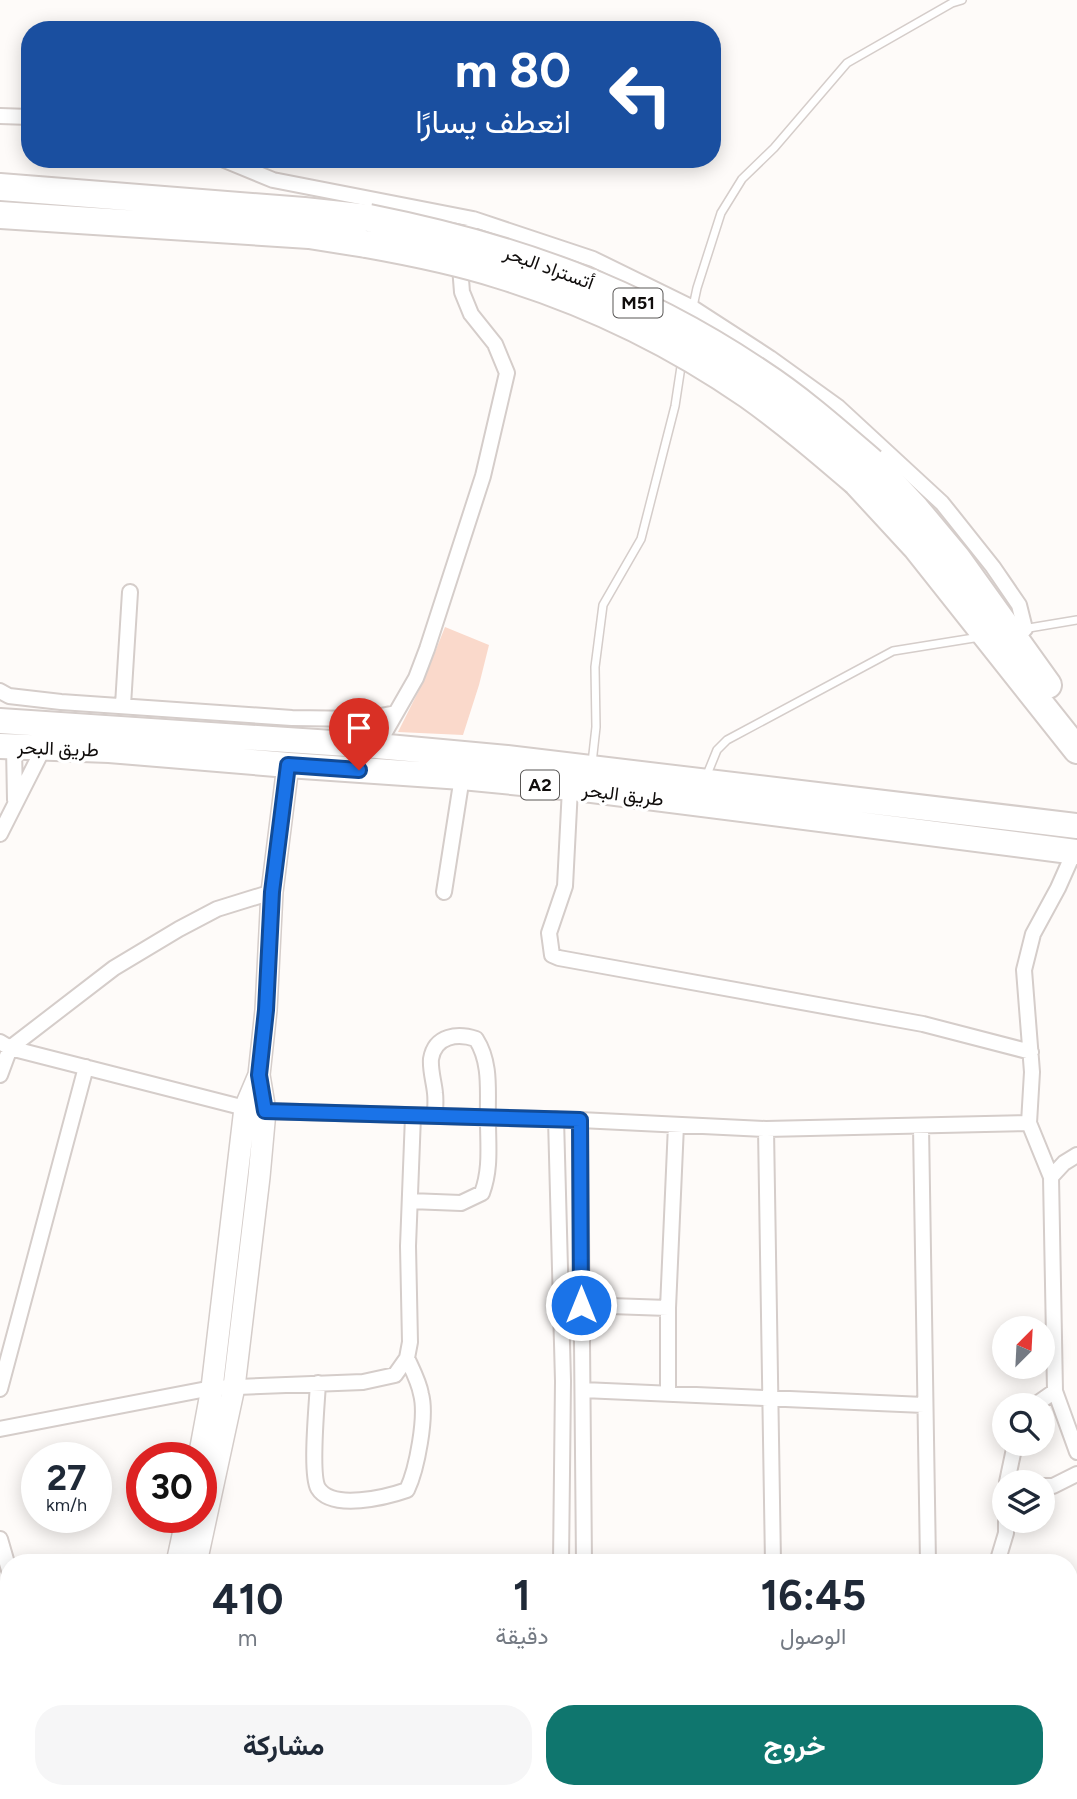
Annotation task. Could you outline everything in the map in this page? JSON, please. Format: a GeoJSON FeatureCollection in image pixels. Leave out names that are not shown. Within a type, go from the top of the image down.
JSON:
{"type":"FeatureCollection","features":[{"type":"Feature","properties":{"kind":"highway","name":"أتستراد البحر"},"geometry":{"type":"LineString","coordinates":[[0,187],[303,211],[367,231],[433,257],[500,275],[565,298],[629,326],[690,358],[748,395],[803,437],[856,482],[916,547],[1007,632]]}},
{"type":"Feature","properties":{"kind":"highway","name":"أتستراد البحر"},"geometry":{"type":"LineString","coordinates":[[0,215],[309,235],[367,231],[438,232],[507,251],[573,274],[638,303],[701,336],[761,374],[818,416],[872,462],[916,509],[957,558],[1007,632]]}},
{"type":"Feature","properties":{"kind":"highway","name":"M51"},"geometry":{"type":"LineString","coordinates":[[1007,632],[1077,721]]}},
{"type":"Feature","properties":{"kind":"highway"},"geometry":{"type":"LineString","coordinates":[[1007,632],[1077,750]]}},
{"type":"Feature","properties":{"kind":"highway","name":"طريق البحر"},"geometry":{"type":"LineString","coordinates":[[0,721],[321,731],[377,746],[592,767],[1077,826]]}},
{"type":"Feature","properties":{"kind":"highway","name":"طريق البحر"},"geometry":{"type":"LineString","coordinates":[[7,746],[109,750],[462,777],[570,788],[1075,852]]}},
{"type":"Feature","properties":{"kind":"main road"},"geometry":{"type":"LineString","coordinates":[[203,1442],[255,1109],[266,1010],[272,892],[288,765]]}},
{"type":"Feature","properties":{"kind":"main road"},"geometry":{"type":"LineString","coordinates":[[198,1554],[233,1387],[255,1109]]}},
{"type":"Feature","properties":{"kind":"main road"},"geometry":{"type":"LineString","coordinates":[[179,1554],[184,1533]]}},
{"type":"Feature","properties":{"kind":"street"},"geometry":{"type":"LineString","coordinates":[[0,116],[21,117]]}},
{"type":"Feature","properties":{"kind":"street"},"geometry":{"type":"LineString","coordinates":[[244,168],[273,180],[473,219],[593,260],[693,308],[771,358],[838,407],[943,503],[1019,605],[1007,632]]}},
{"type":"Feature","properties":{"kind":"street"},"geometry":{"type":"LineString","coordinates":[[377,746],[416,678],[427,649],[483,476],[507,373],[495,344],[471,314],[462,292],[459,254],[473,219]]}},
{"type":"Feature","properties":{"kind":"street"},"geometry":{"type":"LineString","coordinates":[[122,705],[130,592]]}},
{"type":"Feature","properties":{"kind":"street"},"geometry":{"type":"LineString","coordinates":[[0,691],[9,696],[24,698],[122,705],[321,731],[396,713]]}},
{"type":"Feature","properties":{"kind":"street"},"geometry":{"type":"LineString","coordinates":[[7,746],[15,802]]}},
{"type":"Feature","properties":{"kind":"street"},"geometry":{"type":"LineString","coordinates":[[0,834],[44,747]]}},
{"type":"Feature","properties":{"kind":"street"},"geometry":{"type":"LineString","coordinates":[[444,892],[462,777]]}},
{"type":"Feature","properties":{"kind":"street"},"geometry":{"type":"LineString","coordinates":[[570,788],[565,886],[549,933],[552,955],[923,1024],[1031,1052]]}},
{"type":"Feature","properties":{"kind":"street"},"geometry":{"type":"LineString","coordinates":[[1075,852],[1040,918],[1024,970],[1031,1052],[1029,1123],[1051,1177],[1055,1391],[1072,1426],[1077,1452]]}},
{"type":"Feature","properties":{"kind":"street"},"geometry":{"type":"LineString","coordinates":[[0,1075],[5,1045],[114,968],[218,909],[272,892]]}},
{"type":"Feature","properties":{"kind":"street"},"geometry":{"type":"LineString","coordinates":[[410,1202],[461,1203],[482,1193],[488,1178],[489,1164],[489,1086],[476,1039],[463,1035],[445,1038],[435,1048],[431,1059],[435,1116]]}},
{"type":"Feature","properties":{"kind":"street"},"geometry":{"type":"LineString","coordinates":[[5,1045],[255,1109],[766,1129],[1029,1123]]}},
{"type":"Feature","properties":{"kind":"street"},"geometry":{"type":"LineString","coordinates":[[0,1389],[86,1067]]}},
{"type":"Feature","properties":{"kind":"street"},"geometry":{"type":"LineString","coordinates":[[0,1429],[212,1388],[363,1382],[395,1375],[407,1358],[410,1342],[413,1116]]}},
{"type":"Feature","properties":{"kind":"street"},"geometry":{"type":"LineString","coordinates":[[556,1119],[562,1381],[561,1554]]}},
{"type":"Feature","properties":{"kind":"street"},"geometry":{"type":"LineString","coordinates":[[580,1120],[584,1554]]}},
{"type":"Feature","properties":{"kind":"street"},"geometry":{"type":"LineString","coordinates":[[668,1394],[668,1308],[676,1125]]}},
{"type":"Feature","properties":{"kind":"street"},"geometry":{"type":"LineString","coordinates":[[920,1126],[928,1554]]}},
{"type":"Feature","properties":{"kind":"street"},"geometry":{"type":"LineString","coordinates":[[766,1129],[773,1554]]}},
{"type":"Feature","properties":{"kind":"street"},"geometry":{"type":"LineString","coordinates":[[1051,1177],[1064,1163],[1077,1155]]}},
{"type":"Feature","properties":{"kind":"street"},"geometry":{"type":"LineString","coordinates":[[581,1305],[668,1308]]}},
{"type":"Feature","properties":{"kind":"street"},"geometry":{"type":"LineString","coordinates":[[318,1384],[314,1465],[319,1489],[339,1499],[362,1501],[390,1496],[407,1490],[414,1475],[423,1417],[421,1394],[407,1358]]}},
{"type":"Feature","properties":{"kind":"street"},"geometry":{"type":"LineString","coordinates":[[583,1390],[924,1405]]}},
{"type":"Feature","properties":{"kind":"street"},"geometry":{"type":"LineString","coordinates":[[1055,1485],[1077,1474]]}},
{"type":"Feature","properties":{"kind":"street"},"geometry":{"type":"LineString","coordinates":[[1000,1554],[1006,1533]]}},
{"type":"Feature","properties":{"kind":"lane"},"geometry":{"type":"LineString","coordinates":[[592,767],[596,727],[595,667],[603,605],[641,539],[675,406],[693,308],[721,213],[742,179],[774,148],[847,63],[952,3],[962,0]]}},
{"type":"Feature","properties":{"kind":"lane"},"geometry":{"type":"LineString","coordinates":[[705,781],[716,750],[727,740],[893,651],[1077,620]]}},
{"type":"Feature","properties":{"kind":"shaded area"},"geometry":{"type":"Polygon","coordinates":[[[445,627],[489,645],[463,735],[398,732],[423,682],[445,627]]]}},
{"type":"Feature","properties":{"kind":"route"},"geometry":{"type":"LineString","coordinates":[[359,770],[288,765],[272,892],[266,1010],[259,1075],[265,1111],[580,1120],[581,1305]]}}]}
